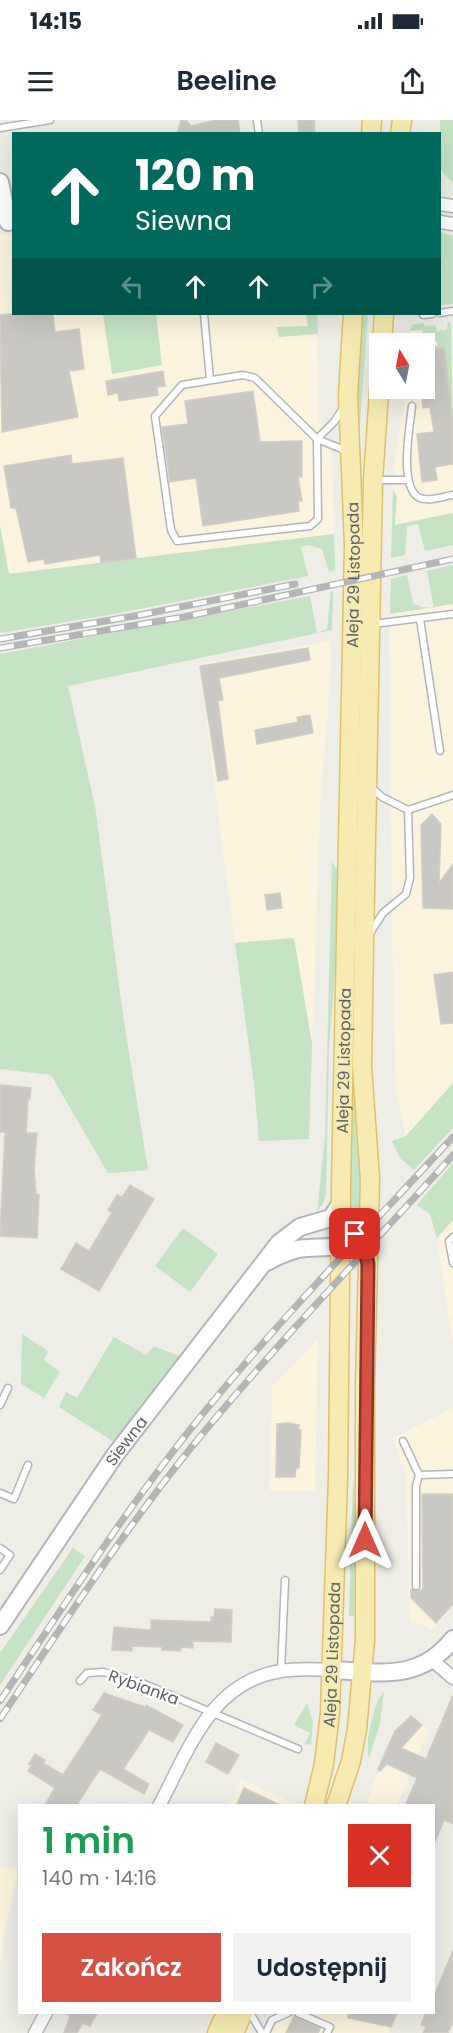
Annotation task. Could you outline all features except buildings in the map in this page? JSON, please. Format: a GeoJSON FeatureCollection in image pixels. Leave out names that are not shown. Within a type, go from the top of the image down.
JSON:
{"type":"FeatureCollection","features":[{"type":"Feature","properties":{"kind":"main road","name":"Aleja 29 Listopada"},"geometry":{"type":"LineString","coordinates":[[314,1804],[329,1729],[338,1478],[341,1246],[333,1222],[341,1203],[354,546],[348,395],[353,315]]}},
{"type":"Feature","properties":{"kind":"main road"},"geometry":{"type":"LineString","coordinates":[[383,333],[384,315]]}},
{"type":"Feature","properties":{"kind":"main road","name":"Aleja 29 Listopada"},"geometry":{"type":"LineString","coordinates":[[337,1804],[351,1761],[363,1671],[368,1264],[364,1232],[370,1179],[362,1066],[369,624],[373,480],[379,399]]}},
{"type":"Feature","properties":{"kind":"main road"},"geometry":{"type":"LineString","coordinates":[[217,2033],[226,2014]]}},
{"type":"Feature","properties":{"kind":"main road"},"geometry":{"type":"LineString","coordinates":[[234,2033],[243,2014]]}},
{"type":"Feature","properties":{"kind":"street"},"geometry":{"type":"LineString","coordinates":[[0,182],[7,222]]}},
{"type":"Feature","properties":{"kind":"street"},"geometry":{"type":"LineString","coordinates":[[333,1222],[364,1232]]}},
{"type":"Feature","properties":{"kind":"street","name":"Siewna"},"geometry":{"type":"LineString","coordinates":[[0,1626],[115,1455],[263,1264],[292,1232],[333,1222]]}},
{"type":"Feature","properties":{"kind":"street","name":"Siewna"},"geometry":{"type":"LineString","coordinates":[[263,1264],[294,1250],[341,1246],[364,1232]]}},
{"type":"Feature","properties":{"kind":"street"},"geometry":{"type":"LineString","coordinates":[[160,1804],[209,1712],[240,1686],[281,1671],[408,1671],[432,1660],[453,1639]]}},
{"type":"Feature","properties":{"kind":"street"},"geometry":{"type":"LineString","coordinates":[[432,1660],[453,1678]]}},
{"type":"Feature","properties":{"kind":"street"},"geometry":{"type":"LineString","coordinates":[[35,2033],[45,2014]]}},
{"type":"Feature","properties":{"kind":"lane"},"geometry":{"type":"LineString","coordinates":[[0,128],[50,120]]}},
{"type":"Feature","properties":{"kind":"lane"},"geometry":{"type":"LineString","coordinates":[[204,315],[210,380]]}},
{"type":"Feature","properties":{"kind":"lane"},"geometry":{"type":"LineString","coordinates":[[348,395],[338,417],[317,439],[318,517],[315,523],[177,541],[171,530],[154,421],[158,412],[182,385],[251,376],[317,439],[342,449],[351,466]]}},
{"type":"Feature","properties":{"kind":"lane"},"geometry":{"type":"LineString","coordinates":[[412,406],[408,480],[414,494],[420,498],[453,495]]}},
{"type":"Feature","properties":{"kind":"lane"},"geometry":{"type":"LineString","coordinates":[[373,480],[408,480]]}},
{"type":"Feature","properties":{"kind":"lane"},"geometry":{"type":"LineString","coordinates":[[369,624],[453,614]]}},
{"type":"Feature","properties":{"kind":"lane"},"geometry":{"type":"LineString","coordinates":[[420,619],[440,751]]}},
{"type":"Feature","properties":{"kind":"lane"},"geometry":{"type":"LineString","coordinates":[[367,782],[382,797],[408,810],[453,795]]}},
{"type":"Feature","properties":{"kind":"lane"},"geometry":{"type":"LineString","coordinates":[[364,943],[383,913],[406,894],[410,878],[408,810]]}},
{"type":"Feature","properties":{"kind":"lane"},"geometry":{"type":"LineString","coordinates":[[453,1237],[449,1241],[453,1263]]}},
{"type":"Feature","properties":{"kind":"lane"},"geometry":{"type":"LineString","coordinates":[[0,1405],[8,1388]]}},
{"type":"Feature","properties":{"kind":"lane"},"geometry":{"type":"LineString","coordinates":[[403,1441],[419,1475],[416,1486],[416,1586]]}},
{"type":"Feature","properties":{"kind":"lane"},"geometry":{"type":"LineString","coordinates":[[0,1493],[14,1498],[28,1465]]}},
{"type":"Feature","properties":{"kind":"lane"},"geometry":{"type":"LineString","coordinates":[[419,1475],[453,1474]]}},
{"type":"Feature","properties":{"kind":"lane"},"geometry":{"type":"LineString","coordinates":[[0,1548],[10,1555],[0,1570]]}},
{"type":"Feature","properties":{"kind":"lane"},"geometry":{"type":"LineString","coordinates":[[281,1671],[285,1580]]}},
{"type":"Feature","properties":{"kind":"lane","name":"Rybianka"},"geometry":{"type":"LineString","coordinates":[[80,1681],[87,1673],[104,1672],[142,1683],[298,1749]]}},
{"type":"Feature","properties":{"kind":"lane"},"geometry":{"type":"LineString","coordinates":[[251,2014],[264,2033],[272,2020],[286,2014]]}},
{"type":"Feature","properties":{"kind":"lane"},"geometry":{"type":"LineString","coordinates":[[300,2014],[329,2031]]}},
{"type":"Feature","properties":{"kind":"shaded area"},"geometry":{"type":"Polygon","coordinates":[[[12,233],[12,315],[103,315],[112,374],[162,365],[156,315],[317,315],[318,417],[332,457],[334,534],[9,574],[0,526],[0,235],[12,233]]]}},
{"type":"Feature","properties":{"kind":"shaded area"},"geometry":{"type":"Polygon","coordinates":[[[423,328],[432,333],[410,333],[410,331],[423,328]]]}},
{"type":"Feature","properties":{"kind":"shaded area"},"geometry":{"type":"Polygon","coordinates":[[[435,335],[453,357],[453,513],[392,525],[394,468],[404,399],[435,399],[435,335]]]}},
{"type":"Feature","properties":{"kind":"shaded area"},"geometry":{"type":"Polygon","coordinates":[[[453,604],[453,1083],[406,1136],[396,1093],[392,939],[390,614],[453,604]]]}},
{"type":"Feature","properties":{"kind":"shaded area"},"geometry":{"type":"Polygon","coordinates":[[[331,641],[328,713],[321,789],[312,1043],[293,938],[235,943],[199,664],[331,641]]]}},
{"type":"Feature","properties":{"kind":"shaded area"},"geometry":{"type":"Polygon","coordinates":[[[453,1220],[453,1346],[437,1238],[453,1220]]]}},
{"type":"Feature","properties":{"kind":"shaded area"},"geometry":{"type":"Polygon","coordinates":[[[318,1339],[315,1491],[270,1491],[272,1386],[318,1339]]]}},
{"type":"Feature","properties":{"kind":"shaded area"},"geometry":{"type":"Polygon","coordinates":[[[453,1408],[453,1605],[433,1630],[410,1620],[406,1475],[393,1438],[453,1408]]]}},
{"type":"Feature","properties":{"kind":"shaded area"},"geometry":{"type":"Polygon","coordinates":[[[411,1715],[429,1729],[398,1804],[367,1802],[382,1761],[411,1715]]]}},
{"type":"Feature","properties":{"kind":"shaded area"},"geometry":{"type":"Polygon","coordinates":[[[240,1779],[296,1804],[230,1804],[240,1779]]]}},
{"type":"Feature","properties":{"kind":"shaded area"},"geometry":{"type":"Polygon","coordinates":[[[16,1867],[17,1879],[3,1937],[0,1974],[0,1868],[16,1867]]]}},
{"type":"Feature","properties":{"kind":"shaded area"},"geometry":{"type":"Polygon","coordinates":[[[268,2014],[397,2014],[388,2033],[259,2033],[268,2014]]]}},
{"type":"Feature","properties":{"kind":"green space"},"geometry":{"type":"Polygon","coordinates":[[[440,120],[453,120],[453,184],[441,170],[440,120]]]}},
{"type":"Feature","properties":{"kind":"green space"},"geometry":{"type":"Polygon","coordinates":[[[441,232],[453,236],[453,304],[441,305],[441,232]]]}},
{"type":"Feature","properties":{"kind":"green space"},"geometry":{"type":"Polygon","coordinates":[[[103,315],[156,315],[162,365],[112,374],[103,315]]]}},
{"type":"Feature","properties":{"kind":"green space"},"geometry":{"type":"Polygon","coordinates":[[[306,315],[317,315],[318,334],[279,337],[277,327],[308,326],[306,315]]]}},
{"type":"Feature","properties":{"kind":"green space"},"geometry":{"type":"Polygon","coordinates":[[[361,315],[368,315],[359,438],[356,366],[361,315]]]}},
{"type":"Feature","properties":{"kind":"green space"},"geometry":{"type":"Polygon","coordinates":[[[448,321],[451,325],[453,422],[444,348],[435,349],[435,346],[438,345],[435,341],[435,333],[423,333],[422,330],[410,331],[412,325],[424,323],[424,326],[435,325],[437,331],[447,330],[448,321]]]}},
{"type":"Feature","properties":{"kind":"green space"},"geometry":{"type":"Polygon","coordinates":[[[393,490],[397,496],[395,525],[453,513],[453,545],[425,551],[418,524],[407,526],[405,555],[391,558],[393,490]]]}},
{"type":"Feature","properties":{"kind":"green space"},"geometry":{"type":"Polygon","coordinates":[[[0,526],[9,574],[334,534],[335,570],[329,572],[322,549],[309,545],[301,547],[308,576],[114,614],[0,633],[0,526]]]}},
{"type":"Feature","properties":{"kind":"green space"},"geometry":{"type":"Polygon","coordinates":[[[453,565],[453,604],[434,607],[427,571],[453,565]]]}},
{"type":"Feature","properties":{"kind":"green space"},"geometry":{"type":"Polygon","coordinates":[[[407,575],[413,603],[430,608],[390,614],[391,579],[407,575]]]}},
{"type":"Feature","properties":{"kind":"green space"},"geometry":{"type":"Polygon","coordinates":[[[333,591],[332,630],[68,686],[95,806],[123,1015],[148,1170],[108,1173],[51,1075],[0,1069],[0,654],[310,596],[317,633],[327,629],[331,592],[333,591]]]}},
{"type":"Feature","properties":{"kind":"green space"},"geometry":{"type":"Polygon","coordinates":[[[332,861],[338,872],[337,947],[329,1050],[326,1193],[324,1202],[317,1211],[325,1137],[332,861]]]}},
{"type":"Feature","properties":{"kind":"green space"},"geometry":{"type":"Polygon","coordinates":[[[294,938],[312,1043],[309,1139],[259,1141],[254,1084],[235,943],[294,938]]]}},
{"type":"Feature","properties":{"kind":"green space"},"geometry":{"type":"Polygon","coordinates":[[[353,1078],[360,1129],[361,1172],[358,1209],[355,1222],[351,1224],[349,1221],[353,1078]]]}},
{"type":"Feature","properties":{"kind":"green space"},"geometry":{"type":"Polygon","coordinates":[[[453,1083],[453,1128],[414,1170],[400,1158],[392,1141],[406,1136],[453,1083]]]}},
{"type":"Feature","properties":{"kind":"green space"},"geometry":{"type":"Polygon","coordinates":[[[453,1163],[453,1220],[437,1238],[430,1214],[417,1205],[453,1163]]]}},
{"type":"Feature","properties":{"kind":"green space"},"geometry":{"type":"Polygon","coordinates":[[[183,1228],[218,1254],[190,1292],[155,1266],[183,1228]]]}},
{"type":"Feature","properties":{"kind":"green space"},"geometry":{"type":"Polygon","coordinates":[[[22,1334],[48,1351],[44,1360],[60,1372],[44,1398],[21,1384],[22,1334]]]}},
{"type":"Feature","properties":{"kind":"green space"},"geometry":{"type":"Polygon","coordinates":[[[114,1337],[146,1355],[154,1346],[181,1357],[114,1442],[59,1407],[66,1392],[77,1398],[114,1337]]]}},
{"type":"Feature","properties":{"kind":"green space"},"geometry":{"type":"Polygon","coordinates":[[[353,1478],[356,1515],[354,1616],[349,1616],[353,1478]]]}},
{"type":"Feature","properties":{"kind":"green space"},"geometry":{"type":"Polygon","coordinates":[[[73,1548],[85,1556],[0,1685],[0,1653],[73,1548]]]}},
{"type":"Feature","properties":{"kind":"green space"},"geometry":{"type":"Polygon","coordinates":[[[384,1691],[380,1724],[369,1758],[368,1743],[371,1723],[380,1696],[384,1691]]]}},
{"type":"Feature","properties":{"kind":"green space"},"geometry":{"type":"Polygon","coordinates":[[[307,1703],[313,1722],[311,1745],[305,1744],[310,1733],[294,1725],[307,1703]]]}},
{"type":"Feature","properties":{"kind":"railway"},"geometry":{"type":"LineString","coordinates":[[0,648],[184,617],[453,559]]}},
{"type":"Feature","properties":{"kind":"railway"},"geometry":{"type":"LineString","coordinates":[[0,639],[140,615],[295,584]]}},
{"type":"Feature","properties":{"kind":"railway"},"geometry":{"type":"LineString","coordinates":[[0,1701],[122,1521],[201,1416],[293,1309],[453,1137]]}},
{"type":"Feature","properties":{"kind":"railway"},"geometry":{"type":"LineString","coordinates":[[0,1719],[116,1548],[190,1449],[286,1337],[453,1155]]}},
{"type":"Feature","properties":{"kind":"route"},"geometry":{"type":"LineString","coordinates":[[355,1234],[364,1246],[368,1264],[365,1540]]}}]}
